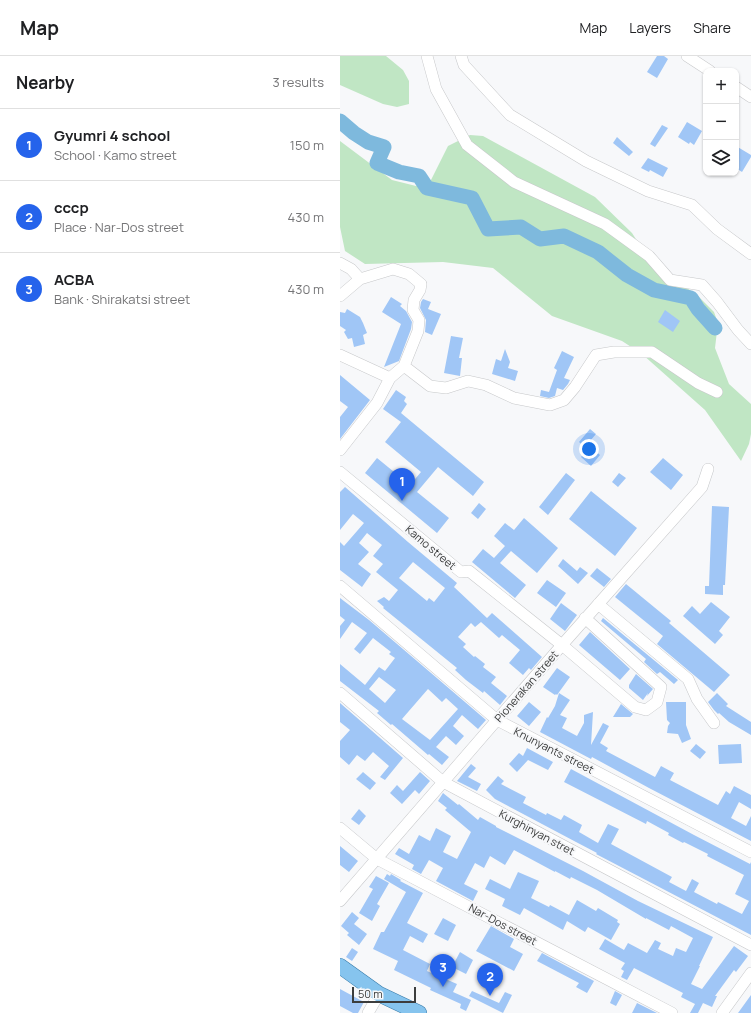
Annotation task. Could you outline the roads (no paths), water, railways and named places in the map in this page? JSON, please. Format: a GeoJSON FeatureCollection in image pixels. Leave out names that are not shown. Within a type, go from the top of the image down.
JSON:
{"type":"FeatureCollection","features":[{"type":"Feature","properties":{"kind":"main road"},"geometry":{"type":"LineString","coordinates":[[340,966],[379,994],[419,1013]]}},
{"type":"Feature","properties":{"kind":"street"},"geometry":{"type":"LineString","coordinates":[[427,56],[436,89],[467,145],[514,182],[605,224],[649,256],[670,280],[702,285],[751,344]]}},
{"type":"Feature","properties":{"kind":"street"},"geometry":{"type":"LineString","coordinates":[[461,56],[464,65],[510,114],[586,161],[648,191],[692,205],[717,229],[751,254]]}},
{"type":"Feature","properties":{"kind":"street"},"geometry":{"type":"LineString","coordinates":[[687,56],[705,68]]}},
{"type":"Feature","properties":{"kind":"street"},"geometry":{"type":"LineString","coordinates":[[739,89],[751,97]]}},
{"type":"Feature","properties":{"kind":"street"},"geometry":{"type":"LineString","coordinates":[[340,263],[351,269],[360,279]]}},
{"type":"Feature","properties":{"kind":"street"},"geometry":{"type":"LineString","coordinates":[[340,296],[360,279],[393,269],[409,274],[421,284],[420,290],[414,300],[414,310],[419,320],[418,331],[404,366],[390,378],[377,403],[340,450]]}},
{"type":"Feature","properties":{"kind":"street"},"geometry":{"type":"LineString","coordinates":[[404,366],[430,386],[446,388],[468,381],[486,385],[514,398],[550,405],[564,400],[575,387],[596,354],[614,352],[652,352],[698,383],[718,392]]}},
{"type":"Feature","properties":{"kind":"street"},"geometry":{"type":"LineString","coordinates":[[340,355],[390,378]]}},
{"type":"Feature","properties":{"kind":"street","name":"Pionerakan street"},"geometry":{"type":"LineString","coordinates":[[340,901],[562,645],[702,487],[708,469]]}},
{"type":"Feature","properties":{"kind":"street","name":"Kamo street"},"geometry":{"type":"LineString","coordinates":[[340,472],[461,572],[469,571],[562,645],[635,706],[646,710],[657,702],[661,687],[586,618]]}},
{"type":"Feature","properties":{"kind":"street","name":"Knunyants street"},"geometry":{"type":"LineString","coordinates":[[340,586],[497,720],[751,852]]}},
{"type":"Feature","properties":{"kind":"street"},"geometry":{"type":"LineString","coordinates":[[598,604],[688,679],[697,699],[714,723]]}},
{"type":"Feature","properties":{"kind":"street","name":"Kurghinyan stret"},"geometry":{"type":"LineString","coordinates":[[340,693],[443,782],[751,945]]}},
{"type":"Feature","properties":{"kind":"street","name":"Nar-Dos street"},"geometry":{"type":"LineString","coordinates":[[340,828],[377,859],[672,1013]]}},
{"type":"Feature","properties":{"kind":"street"},"geometry":{"type":"LineString","coordinates":[[722,1013],[751,973]]}},
{"type":"Feature","properties":{"kind":"street"},"geometry":{"type":"LineString","coordinates":[[368,1013],[379,994]]}},
{"type":"Feature","properties":{"kind":"waterway"},"geometry":{"type":"LineString","coordinates":[[340,121],[368,142],[384,147],[377,163],[399,172],[419,176],[427,188],[472,198],[488,229],[521,227],[540,239],[564,236],[598,252],[627,275],[654,290],[691,298],[698,309],[715,328]]}},
{"type":"Feature","properties":{"kind":"place","name":"Gyumri 4 school"},"geometry":{"type":"Point","coordinates":[402,501]}},
{"type":"Feature","properties":{"kind":"place","name":"ACBA"},"geometry":{"type":"Point","coordinates":[443,987]}},
{"type":"Feature","properties":{"kind":"place","name":"ссср"},"geometry":{"type":"Point","coordinates":[490,996]}}]}
